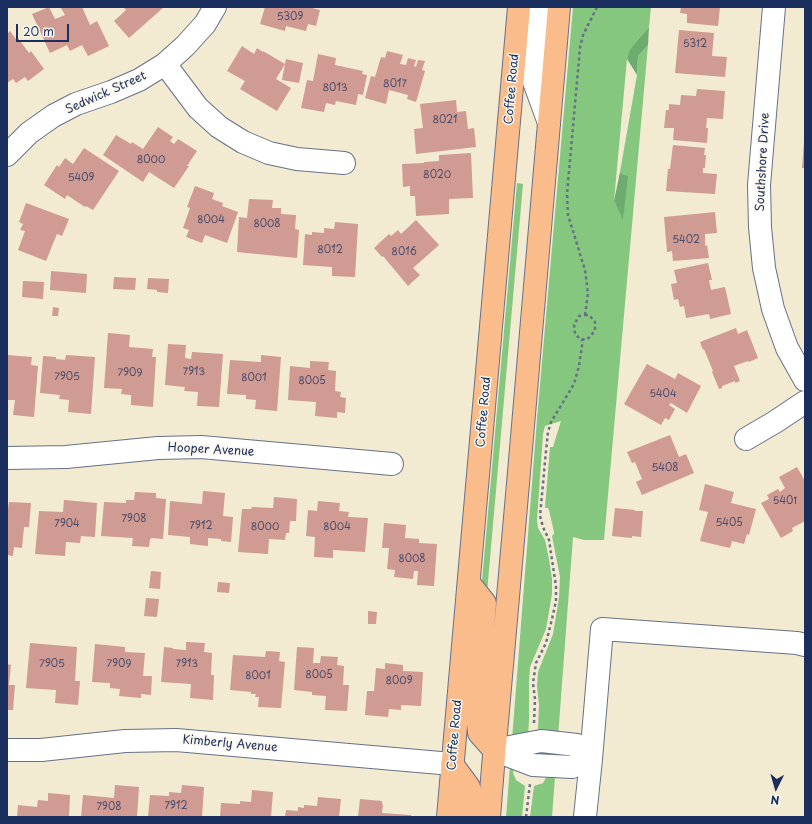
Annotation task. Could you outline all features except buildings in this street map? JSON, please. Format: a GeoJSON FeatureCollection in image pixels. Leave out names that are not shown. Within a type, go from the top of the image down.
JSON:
{"type":"FeatureCollection","features":[{"type":"Feature","properties":{"kind":"main road","name":"Coffee Road"},"geometry":{"type":"LineString","coordinates":[[448,817],[519,7]]}},
{"type":"Feature","properties":{"kind":"main road"},"geometry":{"type":"LineString","coordinates":[[489,817],[559,7]]}},
{"type":"Feature","properties":{"kind":"main road"},"geometry":{"type":"LineString","coordinates":[[469,582],[485,603],[477,712],[479,733],[494,750]]}},
{"type":"Feature","properties":{"kind":"main road"},"geometry":{"type":"LineString","coordinates":[[452,764],[469,787],[471,806],[470,817]]}},
{"type":"Feature","properties":{"kind":"street","name":"Sedwick Street"},"geometry":{"type":"LineString","coordinates":[[7,156],[29,133],[53,116],[76,104],[111,92],[139,80],[164,64],[185,46],[205,24],[215,7]]}},
{"type":"Feature","properties":{"kind":"street"},"geometry":{"type":"LineString","coordinates":[[540,7],[534,82],[549,123]]}},
{"type":"Feature","properties":{"kind":"street","name":"Southshore Drive"},"geometry":{"type":"LineString","coordinates":[[774,7],[759,185],[760,227],[764,268],[773,308],[787,348],[805,380]]}},
{"type":"Feature","properties":{"kind":"street"},"geometry":{"type":"LineString","coordinates":[[164,64],[198,108],[219,127],[243,142],[269,152],[297,158],[344,163]]}},
{"type":"Feature","properties":{"kind":"street"},"geometry":{"type":"LineString","coordinates":[[746,439],[805,402]]}},
{"type":"Feature","properties":{"kind":"street","name":"Hooper Avenue"},"geometry":{"type":"LineString","coordinates":[[7,458],[66,457],[158,448],[201,448],[392,464]]}},
{"type":"Feature","properties":{"kind":"street"},"geometry":{"type":"LineString","coordinates":[[585,817],[602,629],[798,642],[805,645]]}},
{"type":"Feature","properties":{"kind":"street","name":"Kimberly Avenue"},"geometry":{"type":"LineString","coordinates":[[7,750],[41,750],[125,740],[176,740],[452,764]]}},
{"type":"Feature","properties":{"kind":"street"},"geometry":{"type":"LineString","coordinates":[[494,750],[540,741],[577,745],[591,759]]}},
{"type":"Feature","properties":{"kind":"street"},"geometry":{"type":"LineString","coordinates":[[494,750],[533,765],[572,768],[591,759]]}},
{"type":"Feature","properties":{"kind":"path"},"geometry":{"type":"LineString","coordinates":[[585,315],[588,293],[585,270],[568,215],[567,194],[580,48],[583,35],[597,7]]}},
{"type":"Feature","properties":{"kind":"path"},"geometry":{"type":"LineString","coordinates":[[589,315],[594,322],[595,330],[590,338],[585,340],[582,339],[576,334],[574,325],[579,316],[589,315]]}},
{"type":"Feature","properties":{"kind":"path"},"geometry":{"type":"LineString","coordinates":[[533,743],[536,699],[534,682],[536,663],[546,643],[556,600],[556,586],[549,540],[540,516],[548,432],[551,422],[574,384],[579,366],[582,339]]}},
{"type":"Feature","properties":{"kind":"path"},"geometry":{"type":"LineString","coordinates":[[526,817],[531,783]]}},
{"type":"Feature","properties":{"kind":"green space"},"geometry":{"type":"Polygon","coordinates":[[[573,7],[651,7],[649,27],[635,43],[627,59],[614,201],[623,219],[624,175],[620,172],[637,75],[638,56],[648,45],[604,540],[584,540],[573,537],[552,817],[530,817],[534,786],[543,783],[547,776],[542,756],[537,753],[539,705],[537,686],[538,672],[553,634],[559,598],[560,577],[552,536],[554,532],[549,510],[548,508],[545,508],[550,447],[553,447],[561,421],[545,426],[543,434],[537,520],[538,528],[545,540],[549,559],[552,579],[552,594],[546,629],[530,667],[527,753],[514,766],[513,773],[516,780],[525,786],[522,817],[506,817],[537,419],[573,7]]]}},
{"type":"Feature","properties":{"kind":"green space"},"geometry":{"type":"Polygon","coordinates":[[[649,27],[648,45],[638,56],[637,75],[627,59],[630,50],[649,27]]]}},
{"type":"Feature","properties":{"kind":"green space"},"geometry":{"type":"Polygon","coordinates":[[[620,172],[628,176],[623,220],[614,201],[620,172]]]}},
{"type":"Feature","properties":{"kind":"green space"},"geometry":{"type":"Polygon","coordinates":[[[517,183],[523,184],[480,672],[474,672],[517,183]]]}}]}
